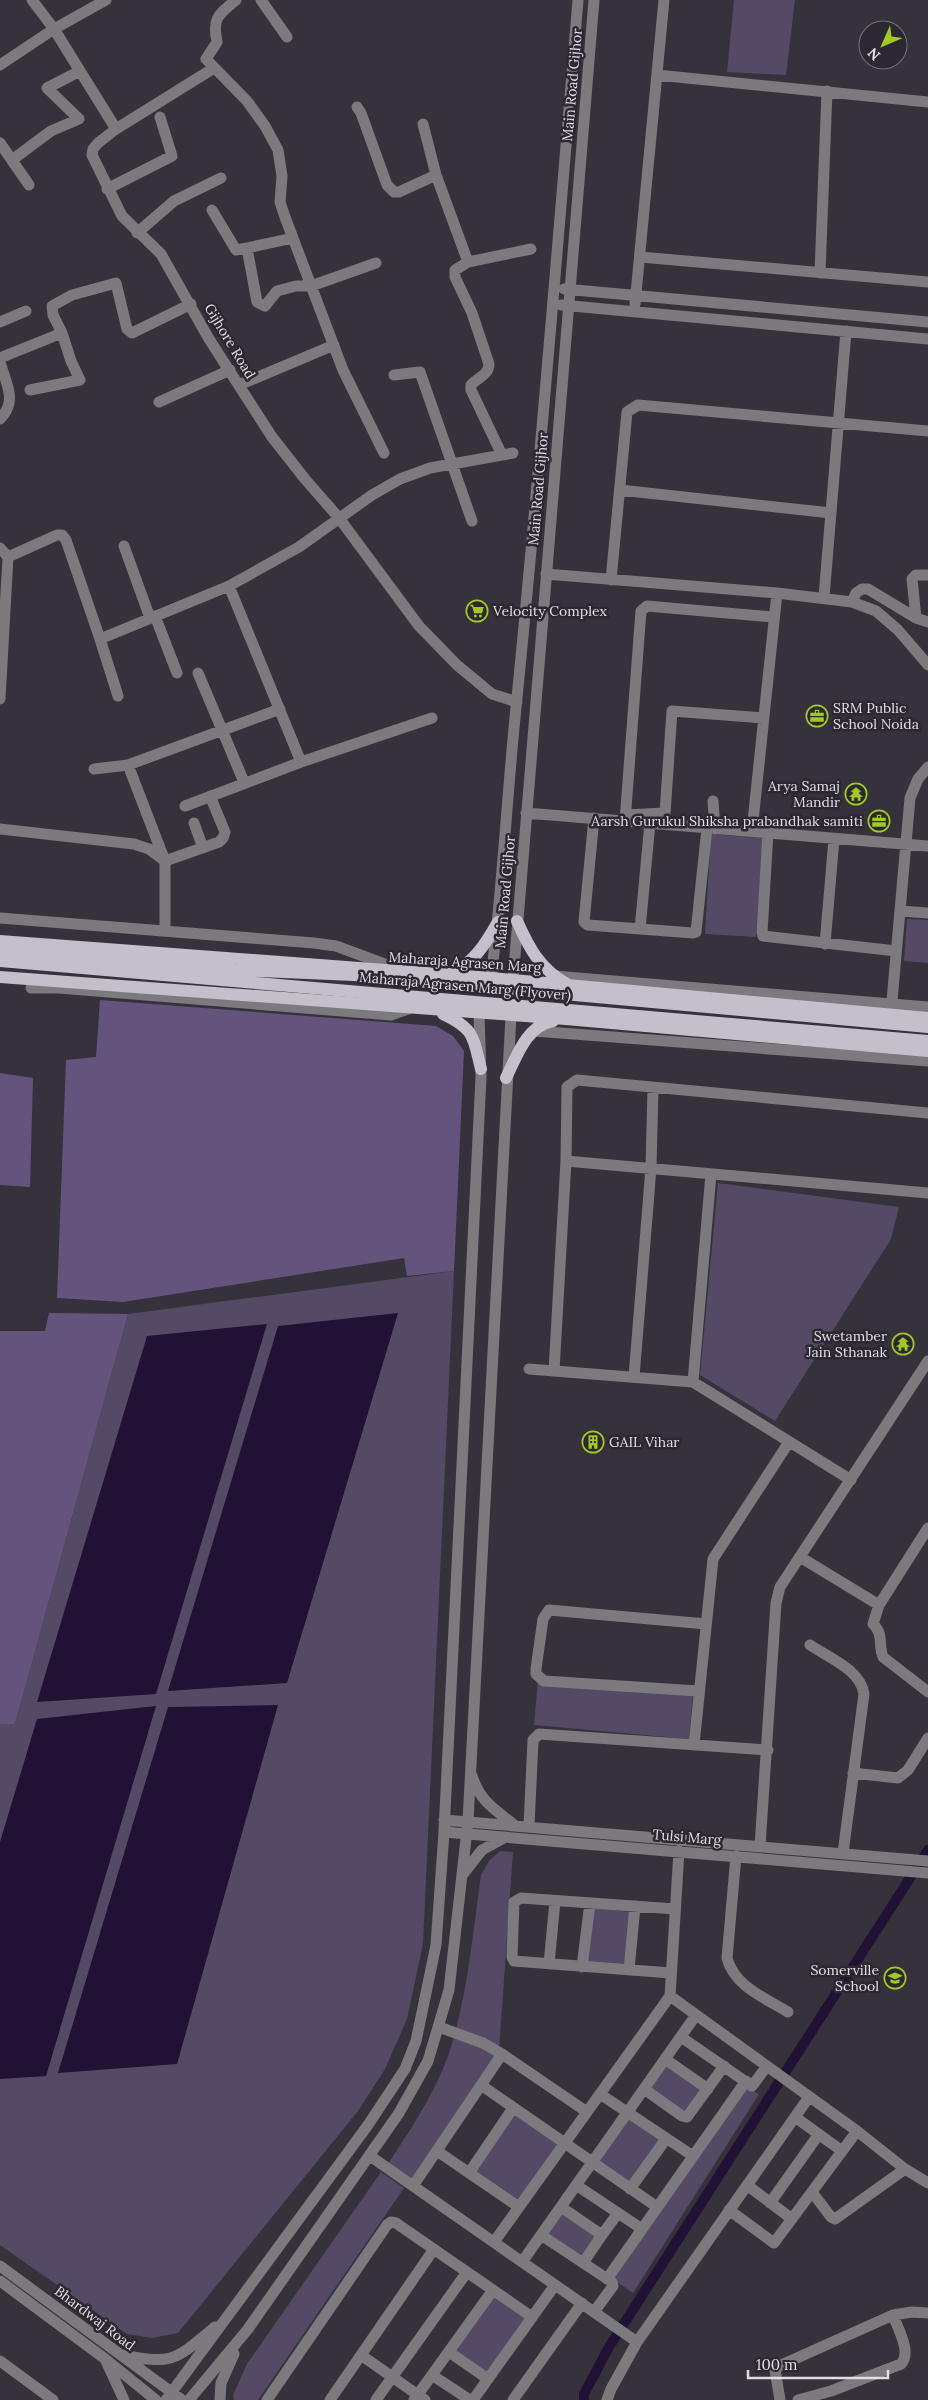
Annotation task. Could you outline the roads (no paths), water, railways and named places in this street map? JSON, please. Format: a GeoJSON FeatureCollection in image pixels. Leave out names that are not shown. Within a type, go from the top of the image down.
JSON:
{"type":"FeatureCollection","features":[{"type":"Feature","properties":{"kind":"main road"},"geometry":{"type":"LineString","coordinates":[[517,921],[530,949],[553,976],[570,985]]}},
{"type":"Feature","properties":{"kind":"main road"},"geometry":{"type":"LineString","coordinates":[[448,975],[469,963],[480,952],[498,922]]}},
{"type":"Feature","properties":{"kind":"main road","name":"Maharaja Agrasen Marg"},"geometry":{"type":"LineString","coordinates":[[0,941],[491,978],[748,1002],[891,1009],[928,1018]]}},
{"type":"Feature","properties":{"kind":"main road","name":"Maharaja Agrasen Marg (Flyover)"},"geometry":{"type":"LineString","coordinates":[[0,951],[234,970],[354,975],[928,1027]]}},
{"type":"Feature","properties":{"kind":"main road"},"geometry":{"type":"LineString","coordinates":[[156,990],[160,954]]}},
{"type":"Feature","properties":{"kind":"main road","name":"Maharaja Agrasen Marg (Flyover)"},"geometry":{"type":"LineString","coordinates":[[0,962],[928,1041]]}},
{"type":"Feature","properties":{"kind":"main road"},"geometry":{"type":"LineString","coordinates":[[2,981],[434,1009],[747,1034],[928,1051]]}},
{"type":"Feature","properties":{"kind":"main road"},"geometry":{"type":"LineString","coordinates":[[747,1034],[748,1002]]}},
{"type":"Feature","properties":{"kind":"main road"},"geometry":{"type":"LineString","coordinates":[[434,1009],[466,1026],[472,1036],[481,1069]]}},
{"type":"Feature","properties":{"kind":"main road"},"geometry":{"type":"LineString","coordinates":[[506,1078],[527,1037],[542,1024],[566,1019]]}},
{"type":"Feature","properties":{"kind":"street"},"geometry":{"type":"LineString","coordinates":[[32,0],[54,29],[116,129]]}},
{"type":"Feature","properties":{"kind":"street"},"geometry":{"type":"LineString","coordinates":[[0,65],[54,29],[106,0]]}},
{"type":"Feature","properties":{"kind":"street"},"geometry":{"type":"LineString","coordinates":[[261,0],[286,37]]}},
{"type":"Feature","properties":{"kind":"street","name":"Main Road Gijhor"},"geometry":{"type":"LineString","coordinates":[[491,978],[498,922],[516,702],[533,546],[578,0]]}},
{"type":"Feature","properties":{"kind":"street","name":"Main Road Gijhor"},"geometry":{"type":"LineString","coordinates":[[513,980],[594,0]]}},
{"type":"Feature","properties":{"kind":"street"},"geometry":{"type":"LineString","coordinates":[[634,311],[637,297],[664,0]]}},
{"type":"Feature","properties":{"kind":"street"},"geometry":{"type":"LineString","coordinates":[[233,1],[214,25],[217,42],[206,59],[247,101],[265,126],[278,150],[282,176],[280,202],[334,345],[384,453]]}},
{"type":"Feature","properties":{"kind":"street","name":"Gijhore Road"},"geometry":{"type":"LineString","coordinates":[[214,68],[116,129],[98,143],[92,155],[107,189],[122,216],[161,254],[272,437],[339,518],[419,626],[457,665],[492,694],[516,702]]}},
{"type":"Feature","properties":{"kind":"street"},"geometry":{"type":"LineString","coordinates":[[12,160],[51,131],[79,119],[47,88],[80,71]]}},
{"type":"Feature","properties":{"kind":"street"},"geometry":{"type":"LineString","coordinates":[[657,75],[928,102]]}},
{"type":"Feature","properties":{"kind":"street"},"geometry":{"type":"LineString","coordinates":[[820,272],[827,92]]}},
{"type":"Feature","properties":{"kind":"street"},"geometry":{"type":"LineString","coordinates":[[357,108],[361,113],[387,185],[394,192],[399,192],[436,175]]}},
{"type":"Feature","properties":{"kind":"street"},"geometry":{"type":"LineString","coordinates":[[107,189],[172,156],[160,117]]}},
{"type":"Feature","properties":{"kind":"street"},"geometry":{"type":"LineString","coordinates":[[423,124],[436,175],[468,262]]}},
{"type":"Feature","properties":{"kind":"street"},"geometry":{"type":"LineString","coordinates":[[0,143],[29,185]]}},
{"type":"Feature","properties":{"kind":"street"},"geometry":{"type":"LineString","coordinates":[[138,233],[174,201],[221,178]]}},
{"type":"Feature","properties":{"kind":"street"},"geometry":{"type":"LineString","coordinates":[[212,210],[236,250],[293,238]]}},
{"type":"Feature","properties":{"kind":"street"},"geometry":{"type":"LineString","coordinates":[[247,248],[257,302],[265,306],[278,291],[296,286],[311,286],[376,262]]}},
{"type":"Feature","properties":{"kind":"street"},"geometry":{"type":"LineString","coordinates":[[100,639],[229,586],[299,547],[339,518],[400,479],[430,468],[507,454],[471,390],[470,385],[474,380],[485,374],[489,368],[472,313],[455,277],[455,270],[459,265],[468,262],[531,249]]}},
{"type":"Feature","properties":{"kind":"street"},"geometry":{"type":"LineString","coordinates":[[640,257],[928,282]]}},
{"type":"Feature","properties":{"kind":"street"},"geometry":{"type":"LineString","coordinates":[[30,390],[80,380],[71,361],[62,333],[52,315],[52,306],[72,295],[116,283],[127,329],[132,333],[191,304]]}},
{"type":"Feature","properties":{"kind":"street"},"geometry":{"type":"LineString","coordinates":[[555,288],[637,297],[928,322]]}},
{"type":"Feature","properties":{"kind":"street"},"geometry":{"type":"LineString","coordinates":[[553,305],[634,311],[928,340]]}},
{"type":"Feature","properties":{"kind":"street"},"geometry":{"type":"LineString","coordinates":[[0,322],[26,311]]}},
{"type":"Feature","properties":{"kind":"street"},"geometry":{"type":"LineString","coordinates":[[824,597],[846,332]]}},
{"type":"Feature","properties":{"kind":"street"},"geometry":{"type":"LineString","coordinates":[[0,358],[62,333]]}},
{"type":"Feature","properties":{"kind":"street"},"geometry":{"type":"LineString","coordinates":[[240,385],[334,345]]}},
{"type":"Feature","properties":{"kind":"street"},"geometry":{"type":"LineString","coordinates":[[0,362],[11,399],[10,406],[0,420]]}},
{"type":"Feature","properties":{"kind":"street"},"geometry":{"type":"LineString","coordinates":[[159,402],[230,370]]}},
{"type":"Feature","properties":{"kind":"street"},"geometry":{"type":"LineString","coordinates":[[394,375],[420,372],[454,464],[472,521]]}},
{"type":"Feature","properties":{"kind":"street"},"geometry":{"type":"LineString","coordinates":[[611,580],[627,412],[638,405],[928,431]]}},
{"type":"Feature","properties":{"kind":"street"},"geometry":{"type":"LineString","coordinates":[[620,490],[831,513]]}},
{"type":"Feature","properties":{"kind":"street"},"geometry":{"type":"LineString","coordinates":[[8,557],[57,536],[62,536],[66,540],[118,696]]}},
{"type":"Feature","properties":{"kind":"street"},"geometry":{"type":"LineString","coordinates":[[124,546],[177,674]]}},
{"type":"Feature","properties":{"kind":"street"},"geometry":{"type":"LineString","coordinates":[[0,548],[8,557],[0,699]]}},
{"type":"Feature","properties":{"kind":"street"},"geometry":{"type":"LineString","coordinates":[[546,574],[824,597],[852,602],[876,611],[898,630],[928,665]]}},
{"type":"Feature","properties":{"kind":"street"},"geometry":{"type":"LineString","coordinates":[[916,618],[912,579],[916,575],[928,575]]}},
{"type":"Feature","properties":{"kind":"street"},"geometry":{"type":"LineString","coordinates":[[229,586],[302,762]]}},
{"type":"Feature","properties":{"kind":"street"},"geometry":{"type":"LineString","coordinates":[[852,602],[856,593],[862,589],[868,589],[916,618],[928,622]]}},
{"type":"Feature","properties":{"kind":"street"},"geometry":{"type":"LineString","coordinates":[[753,821],[777,593]]}},
{"type":"Feature","properties":{"kind":"street"},"geometry":{"type":"LineString","coordinates":[[625,818],[640,611],[647,606],[774,617]]}},
{"type":"Feature","properties":{"kind":"street"},"geometry":{"type":"LineString","coordinates":[[198,674],[244,782]]}},
{"type":"Feature","properties":{"kind":"street"},"geometry":{"type":"LineString","coordinates":[[94,769],[128,765],[222,732],[280,709]]}},
{"type":"Feature","properties":{"kind":"street"},"geometry":{"type":"LineString","coordinates":[[526,813],[594,818],[625,818],[665,813],[672,711],[764,718]]}},
{"type":"Feature","properties":{"kind":"street"},"geometry":{"type":"LineString","coordinates":[[185,806],[244,782],[432,718]]}},
{"type":"Feature","properties":{"kind":"street"},"geometry":{"type":"LineString","coordinates":[[128,765],[165,862],[165,931]]}},
{"type":"Feature","properties":{"kind":"street"},"geometry":{"type":"LineString","coordinates":[[891,1009],[910,798],[918,779],[928,767]]}},
{"type":"Feature","properties":{"kind":"street"},"geometry":{"type":"LineString","coordinates":[[165,862],[219,842],[223,838],[225,832],[210,796]]}},
{"type":"Feature","properties":{"kind":"street"},"geometry":{"type":"LineString","coordinates":[[594,818],[584,922],[588,925],[693,933],[696,932],[713,801]]}},
{"type":"Feature","properties":{"kind":"street"},"geometry":{"type":"LineString","coordinates":[[625,818],[650,823],[928,846]]}},
{"type":"Feature","properties":{"kind":"street"},"geometry":{"type":"LineString","coordinates":[[194,823],[203,848]]}},
{"type":"Feature","properties":{"kind":"street"},"geometry":{"type":"LineString","coordinates":[[640,928],[650,823]]}},
{"type":"Feature","properties":{"kind":"street"},"geometry":{"type":"LineString","coordinates":[[0,829],[134,844],[149,849],[165,862]]}},
{"type":"Feature","properties":{"kind":"street"},"geometry":{"type":"LineString","coordinates":[[768,833],[763,936],[896,951]]}},
{"type":"Feature","properties":{"kind":"street"},"geometry":{"type":"LineString","coordinates":[[825,944],[834,839]]}},
{"type":"Feature","properties":{"kind":"street"},"geometry":{"type":"LineString","coordinates":[[900,911],[928,913]]}},
{"type":"Feature","properties":{"kind":"street"},"geometry":{"type":"LineString","coordinates":[[0,918],[336,946],[407,972]]}},
{"type":"Feature","properties":{"kind":"street"},"geometry":{"type":"LineString","coordinates":[[553,976],[891,1009],[928,1007]]}},
{"type":"Feature","properties":{"kind":"street"},"geometry":{"type":"LineString","coordinates":[[32,988],[59,988],[390,1015],[411,1008]]}},
{"type":"Feature","properties":{"kind":"street"},"geometry":{"type":"LineString","coordinates":[[173,2398],[230,2314],[368,2125],[405,2069],[416,2040],[436,1945],[444,1826],[481,1069],[479,1013]]}},
{"type":"Feature","properties":{"kind":"street"},"geometry":{"type":"LineString","coordinates":[[189,2400],[248,2329],[370,2156],[416,2084],[428,2061],[449,1990],[468,1821],[506,1078],[511,1016]]}},
{"type":"Feature","properties":{"kind":"street"},"geometry":{"type":"LineString","coordinates":[[534,1031],[928,1062]]}},
{"type":"Feature","properties":{"kind":"street"},"geometry":{"type":"LineString","coordinates":[[554,1371],[566,1161],[567,1087],[572,1082],[577,1080],[928,1113]]}},
{"type":"Feature","properties":{"kind":"street"},"geometry":{"type":"LineString","coordinates":[[634,1377],[651,1168],[653,1088]]}},
{"type":"Feature","properties":{"kind":"street"},"geometry":{"type":"LineString","coordinates":[[566,1161],[928,1193]]}},
{"type":"Feature","properties":{"kind":"street"},"geometry":{"type":"LineString","coordinates":[[693,1382],[711,1174]]}},
{"type":"Feature","properties":{"kind":"street"},"geometry":{"type":"LineString","coordinates":[[760,1846],[768,1750],[776,1603],[780,1587],[928,1362]]}},
{"type":"Feature","properties":{"kind":"street"},"geometry":{"type":"LineString","coordinates":[[529,1369],[693,1382],[851,1480]]}},
{"type":"Feature","properties":{"kind":"street"},"geometry":{"type":"LineString","coordinates":[[694,1745],[698,1691],[713,1559],[789,1442]]}},
{"type":"Feature","properties":{"kind":"street"},"geometry":{"type":"LineString","coordinates":[[928,1528],[879,1605],[873,1624],[881,1636],[880,1651],[882,1657],[928,1692]]}},
{"type":"Feature","properties":{"kind":"street"},"geometry":{"type":"LineString","coordinates":[[800,1557],[879,1605]]}},
{"type":"Feature","properties":{"kind":"street"},"geometry":{"type":"LineString","coordinates":[[698,1691],[544,1681],[536,1674],[536,1669],[543,1619],[549,1610],[706,1624]]}},
{"type":"Feature","properties":{"kind":"street"},"geometry":{"type":"LineString","coordinates":[[810,1645],[851,1672],[863,1684],[864,1694],[842,1852]]}},
{"type":"Feature","properties":{"kind":"street"},"geometry":{"type":"LineString","coordinates":[[529,1826],[533,1740],[540,1734],[768,1750]]}},
{"type":"Feature","properties":{"kind":"street"},"geometry":{"type":"LineString","coordinates":[[853,1773],[898,1778],[908,1770],[928,1738]]}},
{"type":"Feature","properties":{"kind":"street"},"geometry":{"type":"LineString","coordinates":[[470,1772],[478,1793],[490,1808],[514,1825]]}},
{"type":"Feature","properties":{"kind":"street","name":"Tulsi Marg"},"geometry":{"type":"LineString","coordinates":[[444,1826],[468,1821],[842,1852],[928,1861]]}},
{"type":"Feature","properties":{"kind":"street","name":"Tulsi Marg"},"geometry":{"type":"LineString","coordinates":[[444,1826],[466,1834],[928,1872]]}},
{"type":"Feature","properties":{"kind":"street"},"geometry":{"type":"LineString","coordinates":[[462,1876],[482,1850],[506,1837]]}},
{"type":"Feature","properties":{"kind":"street"},"geometry":{"type":"LineString","coordinates":[[494,2242],[670,1996],[678,1851]]}},
{"type":"Feature","properties":{"kind":"street"},"geometry":{"type":"LineString","coordinates":[[736,1856],[727,1958],[730,1969],[743,1984],[788,2012]]}},
{"type":"Feature","properties":{"kind":"street"},"geometry":{"type":"LineString","coordinates":[[671,1973],[514,1961],[512,1957],[514,1902],[521,1898],[675,1909]]}},
{"type":"Feature","properties":{"kind":"street"},"geometry":{"type":"LineString","coordinates":[[549,1964],[555,1901]]}},
{"type":"Feature","properties":{"kind":"street"},"geometry":{"type":"LineString","coordinates":[[582,1967],[590,1903]]}},
{"type":"Feature","properties":{"kind":"street"},"geometry":{"type":"LineString","coordinates":[[629,1970],[635,1906]]}},
{"type":"Feature","properties":{"kind":"street"},"geometry":{"type":"LineString","coordinates":[[670,1996],[856,2131],[905,2169],[928,2183]]}},
{"type":"Feature","properties":{"kind":"street"},"geometry":{"type":"LineString","coordinates":[[522,2262],[696,2015]]}},
{"type":"Feature","properties":{"kind":"street"},"geometry":{"type":"LineString","coordinates":[[439,2027],[476,2040],[502,2054],[587,2112]]}},
{"type":"Feature","properties":{"kind":"street"},"geometry":{"type":"LineString","coordinates":[[681,2037],[752,2086],[771,2069]]}},
{"type":"Feature","properties":{"kind":"street"},"geometry":{"type":"LineString","coordinates":[[413,2186],[502,2054]]}},
{"type":"Feature","properties":{"kind":"street"},"geometry":{"type":"LineString","coordinates":[[666,2059],[708,2089]]}},
{"type":"Feature","properties":{"kind":"street"},"geometry":{"type":"LineString","coordinates":[[644,2089],[682,2116],[687,2117],[724,2066]]}},
{"type":"Feature","properties":{"kind":"street"},"geometry":{"type":"LineString","coordinates":[[607,2279],[746,2081]]}},
{"type":"Feature","properties":{"kind":"street"},"geometry":{"type":"LineString","coordinates":[[480,2085],[657,2207]]}},
{"type":"Feature","properties":{"kind":"street"},"geometry":{"type":"LineString","coordinates":[[600,2094],[693,2156]]}},
{"type":"Feature","properties":{"kind":"street"},"geometry":{"type":"LineString","coordinates":[[607,2400],[633,2338],[730,2210],[809,2097]]}},
{"type":"Feature","properties":{"kind":"street"},"geometry":{"type":"LineString","coordinates":[[469,2173],[513,2108]]}},
{"type":"Feature","properties":{"kind":"street"},"geometry":{"type":"LineString","coordinates":[[795,2117],[842,2151]]}},
{"type":"Feature","properties":{"kind":"street"},"geometry":{"type":"LineString","coordinates":[[730,2210],[774,2243],[856,2131]]}},
{"type":"Feature","properties":{"kind":"street"},"geometry":{"type":"LineString","coordinates":[[770,2203],[819,2134]]}},
{"type":"Feature","properties":{"kind":"street"},"geometry":{"type":"LineString","coordinates":[[630,2189],[666,2139]]}},
{"type":"Feature","properties":{"kind":"street"},"geometry":{"type":"LineString","coordinates":[[437,2151],[519,2206]]}},
{"type":"Feature","properties":{"kind":"street"},"geometry":{"type":"LineString","coordinates":[[370,2156],[633,2338]]}},
{"type":"Feature","properties":{"kind":"street"},"geometry":{"type":"LineString","coordinates":[[812,2192],[835,2219],[905,2169]]}},
{"type":"Feature","properties":{"kind":"street"},"geometry":{"type":"LineString","coordinates":[[576,2185],[642,2229]]}},
{"type":"Feature","properties":{"kind":"street"},"geometry":{"type":"LineString","coordinates":[[747,2185],[792,2219]]}},
{"type":"Feature","properties":{"kind":"street"},"geometry":{"type":"LineString","coordinates":[[561,2207],[602,2235]]}},
{"type":"Feature","properties":{"kind":"street"},"geometry":{"type":"LineString","coordinates":[[583,2263],[618,2213]]}},
{"type":"Feature","properties":{"kind":"street"},"geometry":{"type":"LineString","coordinates":[[267,2400],[387,2224],[391,2222],[396,2223],[532,2317]]}},
{"type":"Feature","properties":{"kind":"street"},"geometry":{"type":"LineString","coordinates":[[541,2235],[612,2282],[613,2286],[594,2312]]}},
{"type":"Feature","properties":{"kind":"street"},"geometry":{"type":"LineString","coordinates":[[330,2400],[434,2250]]}},
{"type":"Feature","properties":{"kind":"street","name":"Bhardwaj Road"},"geometry":{"type":"LineString","coordinates":[[0,2266],[118,2354],[173,2398]]}},
{"type":"Feature","properties":{"kind":"street"},"geometry":{"type":"LineString","coordinates":[[376,2400],[467,2272]]}},
{"type":"Feature","properties":{"kind":"street","name":"Bhardwaj Road"},"geometry":{"type":"LineString","coordinates":[[0,2281],[104,2358],[156,2400]]}},
{"type":"Feature","properties":{"kind":"street"},"geometry":{"type":"LineString","coordinates":[[432,2375],[472,2400],[555,2285]]}},
{"type":"Feature","properties":{"kind":"street"},"geometry":{"type":"LineString","coordinates":[[361,2355],[419,2398],[432,2375],[493,2290]]}},
{"type":"Feature","properties":{"kind":"street"},"geometry":{"type":"LineString","coordinates":[[513,2400],[582,2303]]}},
{"type":"Feature","properties":{"kind":"street"},"geometry":{"type":"LineString","coordinates":[[780,2400],[775,2375],[775,2370],[779,2366],[893,2315],[912,2312],[928,2313]]}},
{"type":"Feature","properties":{"kind":"street"},"geometry":{"type":"LineString","coordinates":[[118,2354],[154,2361],[174,2358],[190,2348],[230,2314]]}},
{"type":"Feature","properties":{"kind":"street"},"geometry":{"type":"LineString","coordinates":[[798,2400],[831,2391],[901,2364],[905,2360],[906,2353],[893,2315]]}},
{"type":"Feature","properties":{"kind":"street"},"geometry":{"type":"LineString","coordinates":[[220,2400],[221,2383],[227,2367],[248,2329]]}},
{"type":"Feature","properties":{"kind":"street"},"geometry":{"type":"LineString","coordinates":[[449,2352],[488,2379]]}},
{"type":"Feature","properties":{"kind":"street"},"geometry":{"type":"LineString","coordinates":[[104,2358],[124,2400]]}},
{"type":"Feature","properties":{"kind":"street"},"geometry":{"type":"LineString","coordinates":[[0,2361],[54,2400]]}},
{"type":"Feature","properties":{"kind":"waterway"},"geometry":{"type":"LineString","coordinates":[[584,2400],[584,2394],[609,2347],[928,1850]]}},
{"type":"Feature","properties":{"kind":"place","name":"Velocity Complex"},"geometry":{"type":"Point","coordinates":[477,611]}},
{"type":"Feature","properties":{"kind":"place","name":"SRM Public School Noida"},"geometry":{"type":"Point","coordinates":[817,716]}},
{"type":"Feature","properties":{"kind":"place","name":"Arya Samaj Mandir"},"geometry":{"type":"Point","coordinates":[856,794]}},
{"type":"Feature","properties":{"kind":"place","name":"Aarsh Gurukul Shiksha prabandhak samiti"},"geometry":{"type":"Point","coordinates":[879,821]}},
{"type":"Feature","properties":{"kind":"place","name":"Swetamber Jain Sthanak"},"geometry":{"type":"Point","coordinates":[903,1344]}},
{"type":"Feature","properties":{"kind":"place","name":"GAIL Vihar"},"geometry":{"type":"Point","coordinates":[593,1442]}},
{"type":"Feature","properties":{"kind":"place","name":"Somerville School"},"geometry":{"type":"Point","coordinates":[895,1978]}}]}
